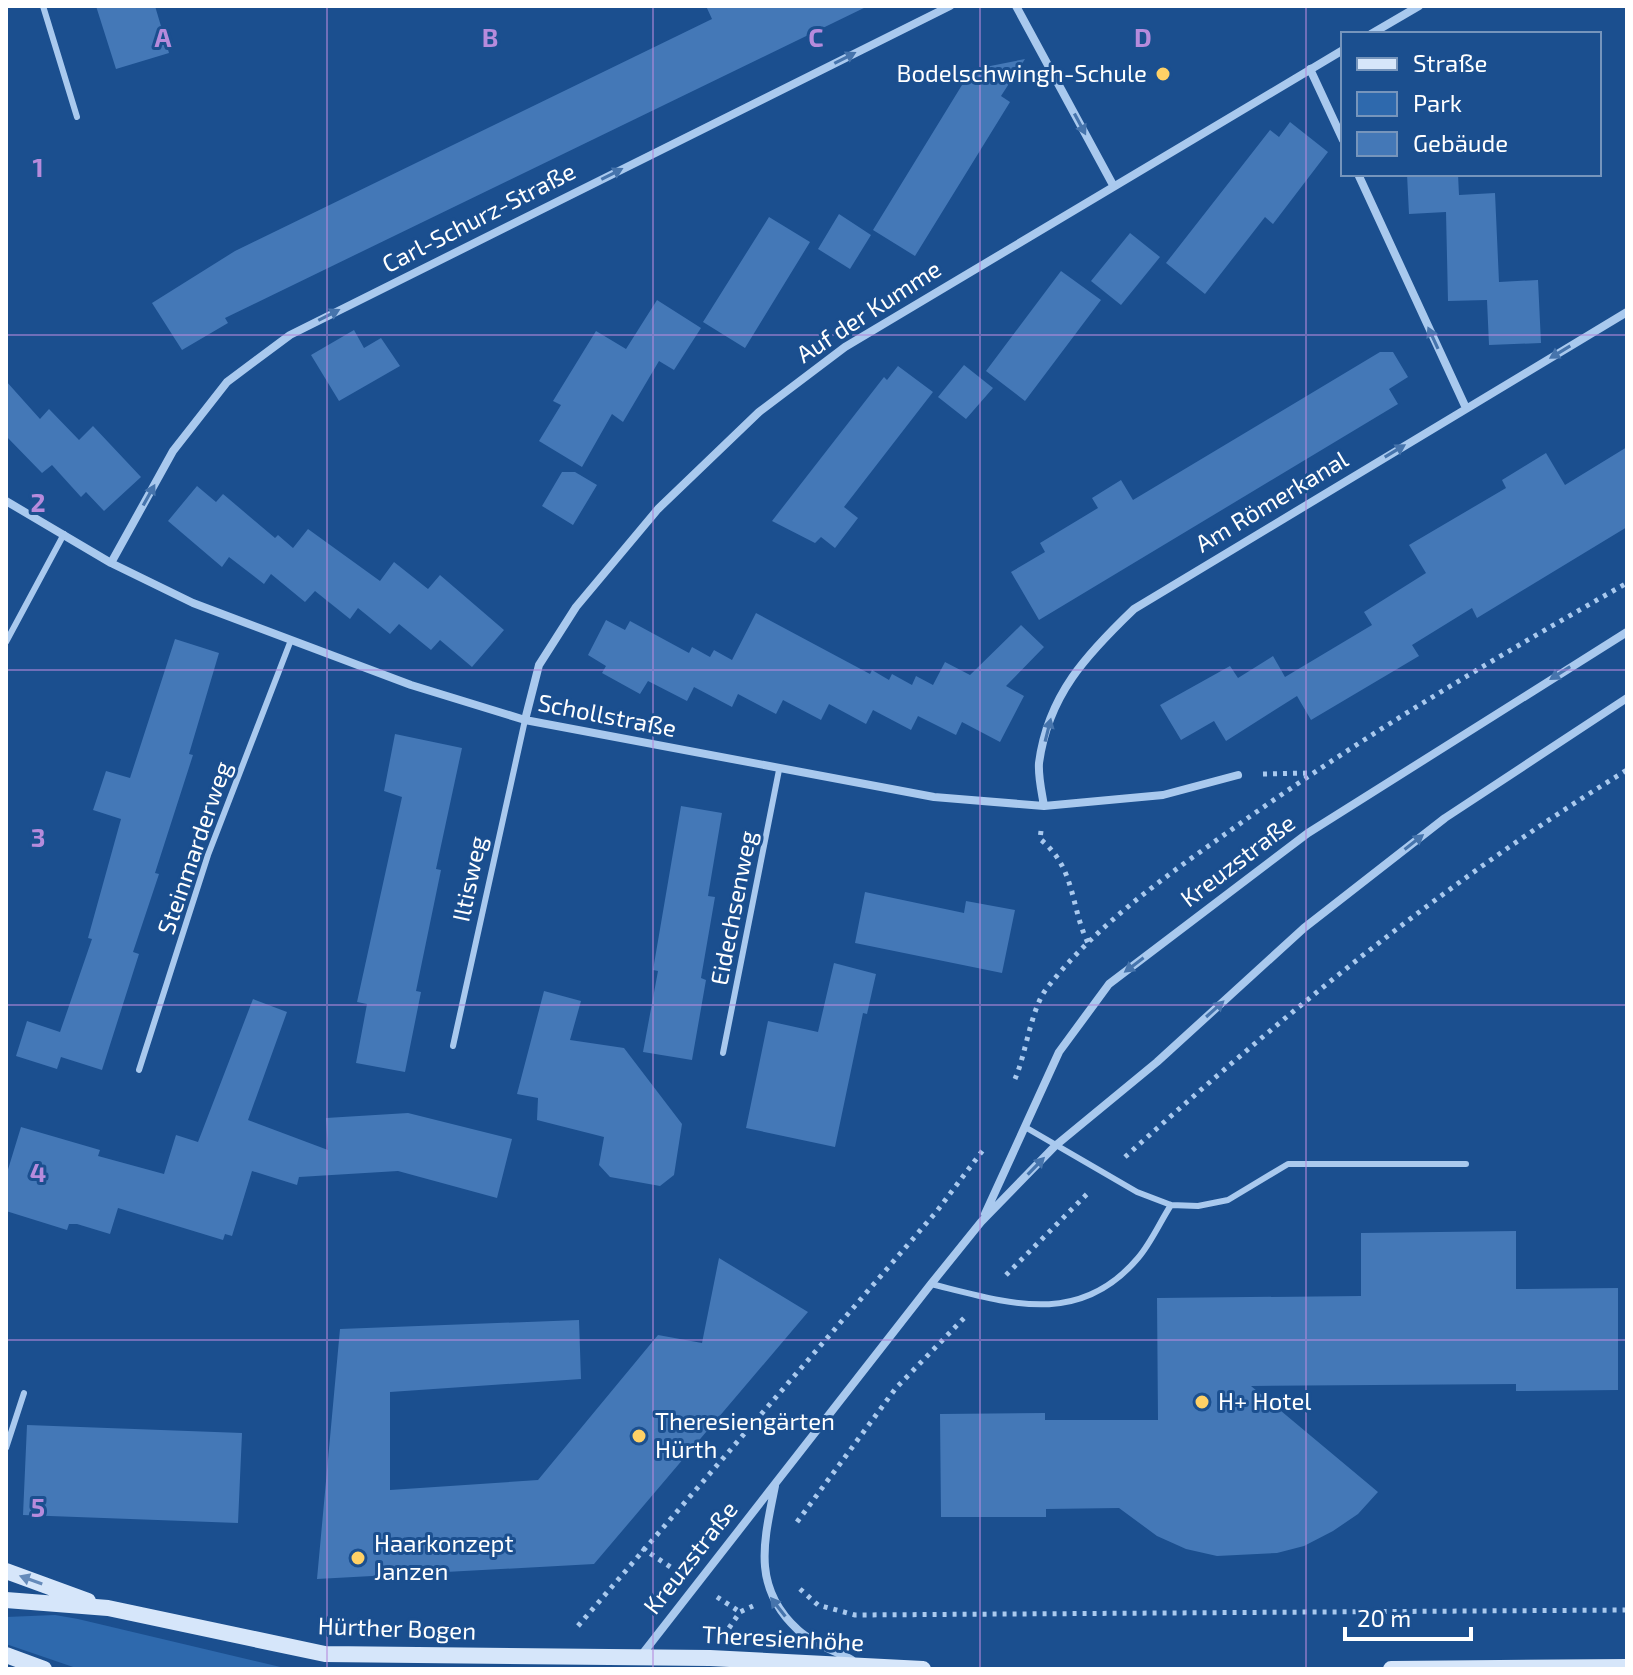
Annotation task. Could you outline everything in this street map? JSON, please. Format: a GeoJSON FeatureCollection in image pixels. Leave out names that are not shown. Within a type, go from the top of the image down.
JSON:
{"type":"FeatureCollection","features":[{"type":"Feature","properties":{"kind":"street","name":"Carl-Schurz-Straße"},"geometry":{"type":"LineString","coordinates":[[111,563],[173,451],[227,382],[290,335],[950,6]]}},
{"type":"Feature","properties":{"kind":"street"},"geometry":{"type":"LineString","coordinates":[[1016,6],[1113,185]]}},
{"type":"Feature","properties":{"kind":"street"},"geometry":{"type":"LineString","coordinates":[[1374,32],[1419,6]]}},
{"type":"Feature","properties":{"kind":"street","name":"Auf der Kumme"},"geometry":{"type":"LineString","coordinates":[[525,720],[539,665],[576,607],[658,509],[759,412],[845,347],[1341,51]]}},
{"type":"Feature","properties":{"kind":"street"},"geometry":{"type":"LineString","coordinates":[[1310,69],[1341,136]]}},
{"type":"Feature","properties":{"kind":"street"},"geometry":{"type":"LineString","coordinates":[[1359,176],[1466,408]]}},
{"type":"Feature","properties":{"kind":"street","name":"Am Römerkanal"},"geometry":{"type":"LineString","coordinates":[[1044,806],[1039,765],[1053,710],[1084,657],[1134,609],[1627,312]]}},
{"type":"Feature","properties":{"kind":"street","name":"Schollstraße"},"geometry":{"type":"LineString","coordinates":[[6,501],[111,563],[193,603],[411,685],[525,720],[934,797],[1044,806],[1163,795],[1238,775]]}},
{"type":"Feature","properties":{"kind":"street","name":"Kreuzstraße"},"geometry":{"type":"LineString","coordinates":[[981,1222],[1059,1052],[1109,984],[1308,833],[1627,632]]}},
{"type":"Feature","properties":{"kind":"street","name":"Kreuzstraße"},"geometry":{"type":"LineString","coordinates":[[635,1663],[981,1222],[1055,1146],[1157,1062],[1304,928],[1445,818],[1627,698]]}},
{"type":"Feature","properties":{"kind":"street","name":"Kreuzstraße"},"geometry":{"type":"LineString","coordinates":[[775,1485],[762,1548],[771,1598],[799,1632],[863,1667]]}},
{"type":"Feature","properties":{"kind":"street","name":"Hürther Bogen"},"geometry":{"type":"LineString","coordinates":[[6,1571],[108,1608]]}},
{"type":"Feature","properties":{"kind":"street","name":"Hürther Bogen"},"geometry":{"type":"LineString","coordinates":[[6,1600],[108,1608],[325,1654],[552,1658],[635,1663]]}},
{"type":"Feature","properties":{"kind":"street"},"geometry":{"type":"LineString","coordinates":[[6,1655],[44,1669]]}},
{"type":"Feature","properties":{"kind":"street","name":"Theresienhöhe"},"geometry":{"type":"LineString","coordinates":[[635,1663],[923,1669]]}},
{"type":"Feature","properties":{"kind":"street"},"geometry":{"type":"LineString","coordinates":[[1391,1669],[1627,1667]]}},
{"type":"Feature","properties":{"kind":"lane"},"geometry":{"type":"LineString","coordinates":[[43,6],[77,117]]}},
{"type":"Feature","properties":{"kind":"lane"},"geometry":{"type":"LineString","coordinates":[[6,642],[64,534]]}},
{"type":"Feature","properties":{"kind":"lane","name":"Steinmarderweg"},"geometry":{"type":"LineString","coordinates":[[139,1070],[208,855],[291,640]]}},
{"type":"Feature","properties":{"kind":"lane","name":"Iltisweg"},"geometry":{"type":"LineString","coordinates":[[453,1046],[525,720]]}},
{"type":"Feature","properties":{"kind":"lane","name":"Eidechsenweg"},"geometry":{"type":"LineString","coordinates":[[723,1053],[779,770]]}},
{"type":"Feature","properties":{"kind":"lane"},"geometry":{"type":"LineString","coordinates":[[1025,1127],[1137,1192],[1171,1205],[1198,1206],[1228,1200],[1288,1164],[1466,1164]]}},
{"type":"Feature","properties":{"kind":"lane"},"geometry":{"type":"LineString","coordinates":[[931,1284],[984,1297],[1051,1306],[1108,1287],[1139,1257],[1171,1205]]}},
{"type":"Feature","properties":{"kind":"lane"},"geometry":{"type":"LineString","coordinates":[[6,1448],[24,1393]]}},
{"type":"Feature","properties":{"kind":"path"},"geometry":{"type":"LineString","coordinates":[[794,1535],[797,1521],[896,1388],[1106,1174],[1374,944],[1528,831],[1627,770]]}},
{"type":"Feature","properties":{"kind":"path"},"geometry":{"type":"LineString","coordinates":[[1238,775],[1310,773]]}},
{"type":"Feature","properties":{"kind":"path"},"geometry":{"type":"LineString","coordinates":[[1044,806],[1040,839],[1057,853],[1070,879],[1078,924],[1088,943]]}},
{"type":"Feature","properties":{"kind":"path"},"geometry":{"type":"LineString","coordinates":[[552,1658],[642,1548],[695,1583]]}},
{"type":"Feature","properties":{"kind":"path"},"geometry":{"type":"LineString","coordinates":[[798,1587],[818,1605],[855,1615],[1627,1610]]}},
{"type":"Feature","properties":{"kind":"green space"},"geometry":{"type":"Polygon","coordinates":[[[55,1615],[289,1669],[79,1669],[6,1644],[6,1617],[55,1615]]]}},
{"type":"Feature","properties":{"kind":"building"},"geometry":{"type":"Polygon","coordinates":[[[96,6],[155,6],[169,53],[116,69],[96,6]]]}},
{"type":"Feature","properties":{"kind":"building"},"geometry":{"type":"Polygon","coordinates":[[[706,6],[868,6],[225,318],[228,323],[182,350],[152,303],[235,251],[712,19],[706,6]]]}},
{"type":"Feature","properties":{"kind":"building"},"geometry":{"type":"Polygon","coordinates":[[[1025,59],[1001,96],[1010,102],[915,256],[873,230],[962,85],[960,72],[1025,59]]]}},
{"type":"Feature","properties":{"kind":"building"},"geometry":{"type":"Polygon","coordinates":[[[1290,122],[1328,152],[1273,224],[1265,217],[1205,294],[1166,263],[1270,130],[1279,137],[1290,122]]]}},
{"type":"Feature","properties":{"kind":"building"},"geometry":{"type":"Polygon","coordinates":[[[1407,176],[1458,176],[1459,195],[1495,193],[1499,282],[1538,280],[1541,343],[1489,345],[1487,300],[1448,301],[1446,212],[1409,214],[1407,176]]]}},
{"type":"Feature","properties":{"kind":"building"},"geometry":{"type":"Polygon","coordinates":[[[839,214],[871,235],[850,269],[818,249],[839,214]]]}},
{"type":"Feature","properties":{"kind":"building"},"geometry":{"type":"Polygon","coordinates":[[[769,217],[810,242],[745,348],[703,322],[769,217]]]}},
{"type":"Feature","properties":{"kind":"building"},"geometry":{"type":"Polygon","coordinates":[[[1130,233],[1160,257],[1121,305],[1091,281],[1130,233]]]}},
{"type":"Feature","properties":{"kind":"building"},"geometry":{"type":"Polygon","coordinates":[[[1061,271],[1101,300],[1025,401],[986,371],[1061,271]]]}},
{"type":"Feature","properties":{"kind":"building"},"geometry":{"type":"Polygon","coordinates":[[[657,300],[701,328],[674,370],[659,361],[623,422],[612,414],[582,467],[539,441],[561,405],[553,401],[596,331],[626,349],[657,300]]]}},
{"type":"Feature","properties":{"kind":"building"},"geometry":{"type":"Polygon","coordinates":[[[354,330],[364,348],[381,338],[400,366],[339,401],[311,355],[354,330]]]}},
{"type":"Feature","properties":{"kind":"building"},"geometry":{"type":"Polygon","coordinates":[[[1380,352],[1393,352],[1408,377],[1389,389],[1398,404],[1039,620],[1011,572],[1045,552],[1040,543],[1098,508],[1092,498],[1121,480],[1133,500],[1380,352]]]}},
{"type":"Feature","properties":{"kind":"building"},"geometry":{"type":"Polygon","coordinates":[[[964,365],[993,388],[966,419],[938,397],[964,365]]]}},
{"type":"Feature","properties":{"kind":"building"},"geometry":{"type":"Polygon","coordinates":[[[898,366],[933,392],[844,507],[858,518],[835,548],[821,537],[815,543],[772,521],[884,377],[887,380],[898,366]]]}},
{"type":"Feature","properties":{"kind":"building"},"geometry":{"type":"Polygon","coordinates":[[[6,381],[40,419],[49,409],[79,440],[93,426],[141,477],[104,511],[86,492],[81,497],[52,465],[42,473],[6,436],[6,381]]]}},
{"type":"Feature","properties":{"kind":"building"},"geometry":{"type":"Polygon","coordinates":[[[1627,447],[1627,527],[1477,618],[1472,608],[1412,645],[1419,656],[1311,720],[1297,696],[1226,741],[1214,721],[1181,740],[1160,705],[1230,666],[1238,678],[1273,656],[1285,677],[1372,625],[1364,612],[1426,573],[1409,545],[1506,488],[1502,480],[1546,453],[1565,485],[1627,447]]]}},
{"type":"Feature","properties":{"kind":"building"},"geometry":{"type":"Polygon","coordinates":[[[562,472],[575,472],[597,485],[573,525],[542,506],[562,472]]]}},
{"type":"Feature","properties":{"kind":"building"},"geometry":{"type":"Polygon","coordinates":[[[197,486],[216,502],[223,494],[275,538],[278,535],[293,548],[308,529],[380,581],[394,562],[428,589],[440,575],[504,630],[472,667],[440,640],[431,650],[399,624],[390,634],[358,608],[350,619],[315,591],[305,602],[271,574],[264,584],[229,557],[222,567],[168,521],[197,486]]]}},
{"type":"Feature","properties":{"kind":"building"},"geometry":{"type":"Polygon","coordinates":[[[756,613],[870,674],[872,670],[889,680],[892,674],[912,685],[916,676],[933,685],[945,662],[970,675],[1021,625],[1044,647],[1006,686],[1024,696],[1000,742],[962,722],[956,735],[918,716],[911,730],[873,710],[866,724],[829,704],[821,720],[783,700],[776,714],[738,694],[732,707],[694,687],[687,701],[648,681],[640,694],[602,673],[606,666],[588,655],[606,620],[625,630],[630,621],[689,653],[692,647],[710,657],[714,650],[732,660],[756,613]]]}},
{"type":"Feature","properties":{"kind":"building"},"geometry":{"type":"Polygon","coordinates":[[[175,639],[219,653],[189,754],[193,755],[155,873],[159,874],[133,952],[139,954],[102,1070],[61,1057],[57,1069],[16,1056],[27,1021],[60,1032],[92,939],[88,938],[121,819],[93,810],[106,771],[130,778],[175,639]]]}},
{"type":"Feature","properties":{"kind":"building"},"geometry":{"type":"Polygon","coordinates":[[[395,734],[462,748],[436,869],[441,870],[416,991],[421,992],[405,1072],[356,1063],[367,1004],[357,1002],[402,797],[384,791],[395,734]]]}},
{"type":"Feature","properties":{"kind":"building"},"geometry":{"type":"Polygon","coordinates":[[[681,806],[722,813],[708,896],[715,897],[701,978],[706,980],[692,1060],[643,1052],[658,971],[653,970],[681,806]]]}},
{"type":"Feature","properties":{"kind":"building"},"geometry":{"type":"Polygon","coordinates":[[[865,892],[964,913],[966,901],[1015,910],[1002,973],[855,943],[865,892]]]}},
{"type":"Feature","properties":{"kind":"building"},"geometry":{"type":"Polygon","coordinates":[[[834,963],[876,974],[867,1014],[863,1013],[835,1147],[746,1128],[768,1021],[818,1032],[834,963]]]}},
{"type":"Feature","properties":{"kind":"building"},"geometry":{"type":"Polygon","coordinates":[[[544,991],[581,1001],[570,1040],[624,1048],[682,1124],[674,1175],[660,1186],[610,1177],[599,1165],[604,1137],[537,1120],[538,1098],[517,1094],[544,991]]]}},
{"type":"Feature","properties":{"kind":"building"},"geometry":{"type":"Polygon","coordinates":[[[253,999],[287,1012],[248,1120],[328,1150],[326,1118],[408,1113],[512,1139],[497,1198],[398,1171],[299,1177],[297,1185],[252,1171],[232,1236],[225,1234],[223,1240],[118,1208],[110,1234],[77,1224],[69,1224],[67,1230],[6,1211],[6,1176],[21,1127],[100,1150],[98,1156],[164,1174],[176,1135],[198,1142],[253,999]]]}},
{"type":"Feature","properties":{"kind":"building","name":"H+ Hotel"},"geometry":{"type":"Polygon","coordinates":[[[1516,1231],[1516,1289],[1618,1288],[1618,1390],[1516,1391],[1516,1384],[1251,1386],[1378,1492],[1358,1514],[1333,1531],[1304,1546],[1277,1553],[1217,1556],[1186,1549],[1157,1536],[1119,1508],[1046,1509],[1046,1517],[941,1517],[940,1414],[1045,1413],[1045,1420],[1158,1420],[1157,1298],[1361,1296],[1361,1233],[1516,1231]]]}},
{"type":"Feature","properties":{"kind":"building","name":"Theresiengärten Hürth"},"geometry":{"type":"Polygon","coordinates":[[[719,1258],[808,1312],[594,1564],[317,1579],[340,1329],[579,1320],[581,1379],[390,1392],[390,1490],[538,1480],[658,1335],[702,1343],[719,1258]]]}},
{"type":"Feature","properties":{"kind":"building"},"geometry":{"type":"Polygon","coordinates":[[[27,1425],[242,1433],[238,1523],[23,1515],[27,1425]]]}},
{"type":"Feature","properties":{"kind":"place","name":"Bodelschwingh-Schule"},"geometry":{"type":"Point","coordinates":[1163,74]}},
{"type":"Feature","properties":{"kind":"place","name":"H+ Hotel"},"geometry":{"type":"Point","coordinates":[1202,1402]}},
{"type":"Feature","properties":{"kind":"place","name":"Theresiengärten Hürth"},"geometry":{"type":"Point","coordinates":[639,1436]}},
{"type":"Feature","properties":{"kind":"place","name":"Haarkonzept Janzen"},"geometry":{"type":"Point","coordinates":[358,1558]}}]}
